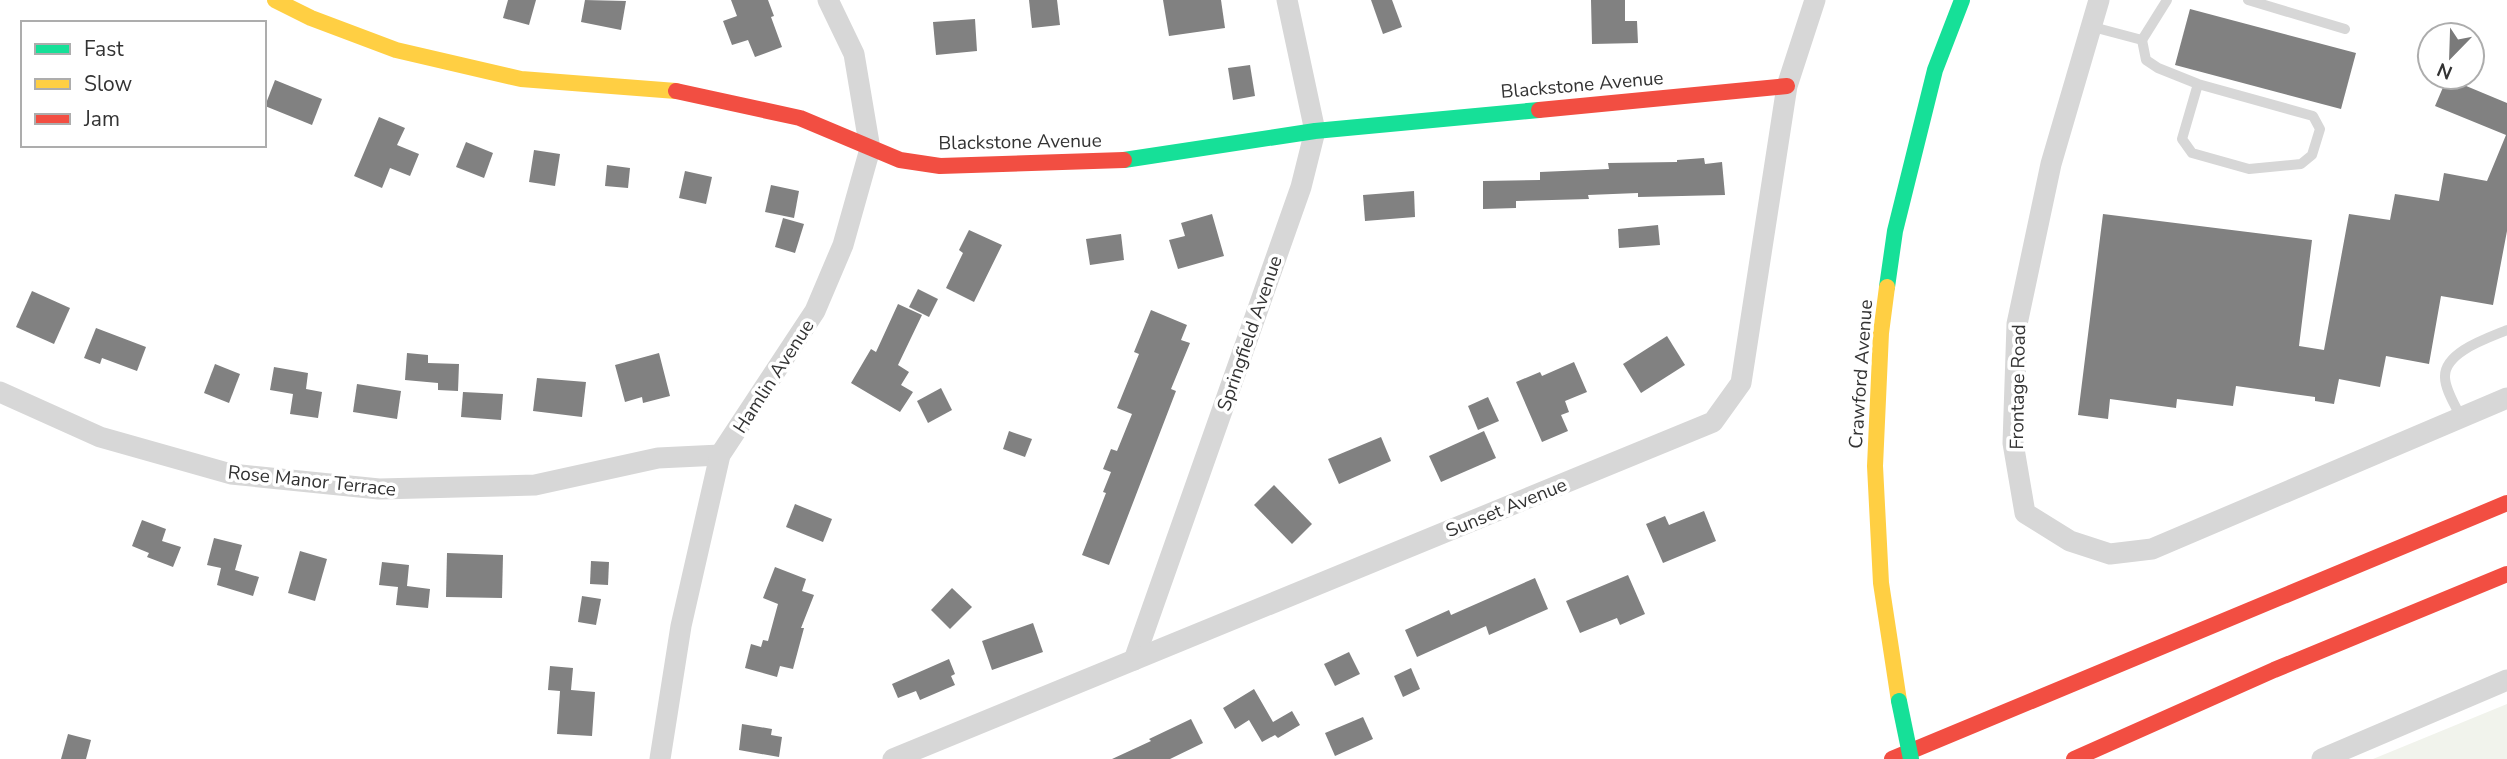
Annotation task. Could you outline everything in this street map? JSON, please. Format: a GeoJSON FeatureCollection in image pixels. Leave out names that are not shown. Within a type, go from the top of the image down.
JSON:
{"type":"FeatureCollection","features":[{"type":"Feature","properties":{"kind":"main road","name":"Blackstone Avenue"},"geometry":{"type":"LineString","coordinates":[[275,0],[311,18],[396,50],[521,79],[684,92],[800,118],[900,160],[940,166],[1122,160],[1315,131],[1787,86]]}},
{"type":"Feature","properties":{"kind":"main road","name":"Crawford Avenue"},"geometry":{"type":"LineString","coordinates":[[1911,759],[1881,583],[1875,466],[1881,333],[1895,231],[1935,69],[1962,0]]}},
{"type":"Feature","properties":{"kind":"main road"},"geometry":{"type":"LineString","coordinates":[[1892,759],[2507,503]]}},
{"type":"Feature","properties":{"kind":"main road"},"geometry":{"type":"LineString","coordinates":[[2074,759],[2274,670],[2507,574]]}},
{"type":"Feature","properties":{"kind":"street","name":"Hamlin Avenue"},"geometry":{"type":"LineString","coordinates":[[660,759],[681,626],[720,455],[815,311],[843,245],[870,149],[854,54],[828,0]]}},
{"type":"Feature","properties":{"kind":"street","name":"Springfield Avenue"},"geometry":{"type":"LineString","coordinates":[[1134,660],[1301,187],[1315,131],[1287,0]]}},
{"type":"Feature","properties":{"kind":"street","name":"Sunset Avenue"},"geometry":{"type":"LineString","coordinates":[[893,759],[1713,422],[1741,383],[1787,86],[1815,0]]}},
{"type":"Feature","properties":{"kind":"street","name":"Frontage Road"},"geometry":{"type":"LineString","coordinates":[[2099,0],[2050,164],[2017,324],[2013,443],[2025,513],[2070,541],[2109,554],[2152,549],[2507,398]]}},
{"type":"Feature","properties":{"kind":"street","name":"Rose Manor Terrace"},"geometry":{"type":"LineString","coordinates":[[0,392],[100,437],[231,474],[379,489],[535,485],[658,458],[720,455]]}},
{"type":"Feature","properties":{"kind":"street"},"geometry":{"type":"LineString","coordinates":[[2322,759],[2507,680]]}},
{"type":"Feature","properties":{"kind":"lane"},"geometry":{"type":"LineString","coordinates":[[2167,0],[2142,40],[2146,60],[2158,68],[2198,84],[2313,116],[2320,129],[2312,155],[2301,164],[2249,169],[2192,153],[2182,139],[2198,84]]}},
{"type":"Feature","properties":{"kind":"lane"},"geometry":{"type":"LineString","coordinates":[[2248,0],[2345,29]]}},
{"type":"Feature","properties":{"kind":"lane"},"geometry":{"type":"LineString","coordinates":[[2093,27],[2142,40]]}},
{"type":"Feature","properties":{"kind":"lane"},"geometry":{"type":"LineString","coordinates":[[2461,418],[2445,377],[2449,362],[2470,346],[2507,330]]}},
{"type":"Feature","properties":{"kind":"shaded area"},"geometry":{"type":"Polygon","coordinates":[[[2507,704],[2507,759],[2373,759],[2507,704]]]}},
{"type":"Feature","properties":{"kind":"building"},"geometry":{"type":"Polygon","coordinates":[[[508,0],[536,0],[529,25],[503,18],[508,0]]]}},
{"type":"Feature","properties":{"kind":"building"},"geometry":{"type":"Polygon","coordinates":[[[585,0],[626,1],[621,30],[581,22],[585,0]]]}},
{"type":"Feature","properties":{"kind":"building"},"geometry":{"type":"Polygon","coordinates":[[[731,0],[768,0],[782,47],[755,57],[748,40],[732,45],[723,21],[737,16],[731,0]]]}},
{"type":"Feature","properties":{"kind":"building"},"geometry":{"type":"Polygon","coordinates":[[[1029,0],[1057,0],[1060,25],[1032,28],[1029,0]]]}},
{"type":"Feature","properties":{"kind":"building"},"geometry":{"type":"Polygon","coordinates":[[[1163,0],[1221,0],[1225,28],[1169,36],[1163,0]]]}},
{"type":"Feature","properties":{"kind":"building"},"geometry":{"type":"Polygon","coordinates":[[[1371,0],[1392,0],[1402,27],[1383,34],[1371,0]]]}},
{"type":"Feature","properties":{"kind":"building"},"geometry":{"type":"Polygon","coordinates":[[[1591,0],[1625,0],[1625,21],[1637,21],[1638,43],[1592,44],[1591,0]]]}},
{"type":"Feature","properties":{"kind":"building"},"geometry":{"type":"Polygon","coordinates":[[[2190,9],[2356,53],[2341,109],[2175,65],[2190,9]]]}},
{"type":"Feature","properties":{"kind":"building"},"geometry":{"type":"Polygon","coordinates":[[[975,19],[977,51],[936,55],[933,22],[975,19]]]}},
{"type":"Feature","properties":{"kind":"building"},"geometry":{"type":"Polygon","coordinates":[[[1250,65],[1255,96],[1233,100],[1228,68],[1250,65]]]}},
{"type":"Feature","properties":{"kind":"building"},"geometry":{"type":"Polygon","coordinates":[[[275,80],[322,99],[312,125],[266,106],[275,80]]]}},
{"type":"Feature","properties":{"kind":"building"},"geometry":{"type":"Polygon","coordinates":[[[2441,91],[2478,91],[2507,103],[2507,231],[2493,305],[2441,296],[2429,364],[2386,356],[2380,387],[2339,379],[2334,404],[2315,401],[2315,397],[2236,386],[2233,406],[2177,399],[2176,408],[2110,399],[2108,419],[2078,415],[2103,214],[2312,240],[2299,346],[2324,350],[2349,214],[2390,220],[2395,194],[2439,201],[2444,173],[2487,181],[2506,135],[2435,106],[2441,91]]]}},
{"type":"Feature","properties":{"kind":"building"},"geometry":{"type":"Polygon","coordinates":[[[379,117],[405,128],[397,145],[419,154],[410,176],[390,168],[382,188],[354,176],[379,117]]]}},
{"type":"Feature","properties":{"kind":"building"},"geometry":{"type":"Polygon","coordinates":[[[466,142],[493,153],[484,178],[456,167],[466,142]]]}},
{"type":"Feature","properties":{"kind":"building"},"geometry":{"type":"Polygon","coordinates":[[[534,150],[560,154],[555,186],[529,182],[534,150]]]}},
{"type":"Feature","properties":{"kind":"building"},"geometry":{"type":"Polygon","coordinates":[[[1704,158],[1705,164],[1722,162],[1725,195],[1588,195],[1589,199],[1516,201],[1516,208],[1483,209],[1483,181],[1540,180],[1540,172],[1609,169],[1608,163],[1677,162],[1704,158]]]}},
{"type":"Feature","properties":{"kind":"building"},"geometry":{"type":"Polygon","coordinates":[[[607,165],[630,168],[628,188],[605,186],[607,165]]]}},
{"type":"Feature","properties":{"kind":"building"},"geometry":{"type":"Polygon","coordinates":[[[685,171],[712,177],[706,204],[679,198],[685,171]]]}},
{"type":"Feature","properties":{"kind":"building"},"geometry":{"type":"Polygon","coordinates":[[[771,185],[799,191],[794,218],[765,212],[771,185]]]}},
{"type":"Feature","properties":{"kind":"building"},"geometry":{"type":"Polygon","coordinates":[[[1414,191],[1415,217],[1365,221],[1363,195],[1414,191]]]}},
{"type":"Feature","properties":{"kind":"building"},"geometry":{"type":"Polygon","coordinates":[[[1212,214],[1224,256],[1178,269],[1169,240],[1185,236],[1181,223],[1212,214]]]}},
{"type":"Feature","properties":{"kind":"building"},"geometry":{"type":"Polygon","coordinates":[[[783,218],[804,224],[795,253],[775,247],[783,218]]]}},
{"type":"Feature","properties":{"kind":"building"},"geometry":{"type":"Polygon","coordinates":[[[1658,225],[1660,245],[1619,248],[1618,229],[1658,225]]]}},
{"type":"Feature","properties":{"kind":"building"},"geometry":{"type":"Polygon","coordinates":[[[969,230],[1002,245],[974,302],[946,288],[963,253],[959,250],[969,230]]]}},
{"type":"Feature","properties":{"kind":"building"},"geometry":{"type":"Polygon","coordinates":[[[1121,234],[1124,260],[1090,265],[1086,239],[1121,234]]]}},
{"type":"Feature","properties":{"kind":"building"},"geometry":{"type":"Polygon","coordinates":[[[918,289],[938,299],[929,317],[909,307],[918,289]]]}},
{"type":"Feature","properties":{"kind":"building"},"geometry":{"type":"Polygon","coordinates":[[[32,291],[70,308],[54,344],[16,327],[32,291]]]}},
{"type":"Feature","properties":{"kind":"building"},"geometry":{"type":"Polygon","coordinates":[[[898,304],[922,315],[898,365],[909,372],[901,385],[913,392],[900,412],[851,383],[871,349],[876,352],[898,304]]]}},
{"type":"Feature","properties":{"kind":"building"},"geometry":{"type":"Polygon","coordinates":[[[1151,310],[1187,325],[1181,340],[1190,343],[1171,389],[1176,391],[1109,565],[1082,555],[1106,493],[1103,492],[1111,472],[1103,469],[1111,449],[1117,451],[1132,414],[1117,408],[1139,354],[1134,352],[1151,310]]]}},
{"type":"Feature","properties":{"kind":"building"},"geometry":{"type":"Polygon","coordinates":[[[96,328],[146,347],[137,371],[102,358],[100,364],[84,358],[96,328]]]}},
{"type":"Feature","properties":{"kind":"building"},"geometry":{"type":"Polygon","coordinates":[[[1667,336],[1685,365],[1641,393],[1623,364],[1667,336]]]}},
{"type":"Feature","properties":{"kind":"building"},"geometry":{"type":"Polygon","coordinates":[[[407,353],[428,355],[428,363],[459,364],[458,391],[438,390],[438,383],[405,380],[407,353]]]}},
{"type":"Feature","properties":{"kind":"building"},"geometry":{"type":"Polygon","coordinates":[[[659,353],[670,396],[643,403],[642,397],[625,402],[615,365],[659,353]]]}},
{"type":"Feature","properties":{"kind":"building"},"geometry":{"type":"Polygon","coordinates":[[[1574,362],[1587,392],[1565,401],[1569,412],[1561,415],[1568,431],[1542,442],[1516,382],[1540,372],[1542,376],[1574,362]]]}},
{"type":"Feature","properties":{"kind":"building"},"geometry":{"type":"Polygon","coordinates":[[[215,364],[240,374],[229,403],[204,393],[215,364]]]}},
{"type":"Feature","properties":{"kind":"building"},"geometry":{"type":"Polygon","coordinates":[[[274,367],[308,373],[306,389],[322,392],[318,418],[290,414],[293,394],[270,390],[274,367]]]}},
{"type":"Feature","properties":{"kind":"building"},"geometry":{"type":"Polygon","coordinates":[[[537,378],[586,382],[582,417],[533,411],[537,378]]]}},
{"type":"Feature","properties":{"kind":"building"},"geometry":{"type":"Polygon","coordinates":[[[357,384],[401,391],[397,419],[353,412],[357,384]]]}},
{"type":"Feature","properties":{"kind":"building"},"geometry":{"type":"Polygon","coordinates":[[[941,388],[952,410],[928,423],[917,401],[941,388]]]}},
{"type":"Feature","properties":{"kind":"building"},"geometry":{"type":"Polygon","coordinates":[[[463,392],[503,394],[501,420],[461,417],[463,392]]]}},
{"type":"Feature","properties":{"kind":"building"},"geometry":{"type":"Polygon","coordinates":[[[1488,397],[1499,421],[1478,430],[1468,406],[1488,397]]]}},
{"type":"Feature","properties":{"kind":"building"},"geometry":{"type":"Polygon","coordinates":[[[1009,431],[1032,439],[1025,457],[1003,449],[1009,431]]]}},
{"type":"Feature","properties":{"kind":"building"},"geometry":{"type":"Polygon","coordinates":[[[1484,431],[1496,458],[1441,482],[1429,456],[1484,431]]]}},
{"type":"Feature","properties":{"kind":"building"},"geometry":{"type":"Polygon","coordinates":[[[1381,437],[1391,461],[1339,484],[1328,459],[1381,437]]]}},
{"type":"Feature","properties":{"kind":"building"},"geometry":{"type":"Polygon","coordinates":[[[1274,485],[1312,524],[1292,544],[1254,505],[1274,485]]]}},
{"type":"Feature","properties":{"kind":"building"},"geometry":{"type":"Polygon","coordinates":[[[795,504],[832,519],[823,542],[786,527],[795,504]]]}},
{"type":"Feature","properties":{"kind":"building"},"geometry":{"type":"Polygon","coordinates":[[[1704,511],[1716,541],[1663,563],[1646,524],[1665,516],[1669,525],[1704,511]]]}},
{"type":"Feature","properties":{"kind":"building"},"geometry":{"type":"Polygon","coordinates":[[[142,520],[166,529],[162,541],[181,547],[173,567],[147,557],[149,553],[132,546],[142,520]]]}},
{"type":"Feature","properties":{"kind":"building"},"geometry":{"type":"Polygon","coordinates":[[[214,538],[242,545],[235,570],[259,577],[253,596],[217,585],[221,568],[207,565],[214,538]]]}},
{"type":"Feature","properties":{"kind":"building"},"geometry":{"type":"Polygon","coordinates":[[[300,551],[327,559],[315,601],[288,593],[300,551]]]}},
{"type":"Feature","properties":{"kind":"building"},"geometry":{"type":"Polygon","coordinates":[[[447,553],[503,555],[502,598],[446,597],[447,553]]]}},
{"type":"Feature","properties":{"kind":"building"},"geometry":{"type":"Polygon","coordinates":[[[591,561],[609,562],[608,585],[590,584],[591,561]]]}},
{"type":"Feature","properties":{"kind":"building"},"geometry":{"type":"Polygon","coordinates":[[[382,562],[409,565],[407,586],[430,589],[428,608],[396,605],[398,587],[379,585],[382,562]]]}},
{"type":"Feature","properties":{"kind":"building"},"geometry":{"type":"Polygon","coordinates":[[[775,567],[806,579],[802,591],[814,595],[801,628],[804,628],[793,669],[780,666],[777,677],[745,668],[751,644],[761,647],[763,640],[768,641],[778,604],[763,598],[775,567]]]}},
{"type":"Feature","properties":{"kind":"building"},"geometry":{"type":"Polygon","coordinates":[[[1628,575],[1645,614],[1620,625],[1617,618],[1580,633],[1566,601],[1628,575]]]}},
{"type":"Feature","properties":{"kind":"building"},"geometry":{"type":"Polygon","coordinates":[[[1535,578],[1548,609],[1489,635],[1486,626],[1417,657],[1405,630],[1449,610],[1451,615],[1535,578]]]}},
{"type":"Feature","properties":{"kind":"building"},"geometry":{"type":"Polygon","coordinates":[[[952,588],[972,607],[950,629],[931,610],[952,588]]]}},
{"type":"Feature","properties":{"kind":"building"},"geometry":{"type":"Polygon","coordinates":[[[582,596],[601,599],[596,625],[578,622],[582,596]]]}},
{"type":"Feature","properties":{"kind":"building"},"geometry":{"type":"Polygon","coordinates":[[[1033,623],[1043,652],[992,670],[982,641],[1033,623]]]}},
{"type":"Feature","properties":{"kind":"building"},"geometry":{"type":"Polygon","coordinates":[[[1349,652],[1360,674],[1335,686],[1324,664],[1349,652]]]}},
{"type":"Feature","properties":{"kind":"building"},"geometry":{"type":"Polygon","coordinates":[[[949,659],[955,674],[951,676],[955,685],[920,700],[916,691],[898,698],[892,684],[949,659]]]}},
{"type":"Feature","properties":{"kind":"building"},"geometry":{"type":"Polygon","coordinates":[[[550,666],[573,668],[571,690],[595,692],[592,736],[557,734],[560,691],[548,690],[550,666]]]}},
{"type":"Feature","properties":{"kind":"building"},"geometry":{"type":"Polygon","coordinates":[[[1411,668],[1420,689],[1403,697],[1394,676],[1411,668]]]}},
{"type":"Feature","properties":{"kind":"building"},"geometry":{"type":"Polygon","coordinates":[[[1254,689],[1273,722],[1292,711],[1300,725],[1278,738],[1275,735],[1262,742],[1249,720],[1235,729],[1223,708],[1254,689]]]}},
{"type":"Feature","properties":{"kind":"building"},"geometry":{"type":"Polygon","coordinates":[[[1363,717],[1373,739],[1335,756],[1325,733],[1363,717]]]}},
{"type":"Feature","properties":{"kind":"building"},"geometry":{"type":"Polygon","coordinates":[[[1191,719],[1203,743],[1170,759],[1112,759],[1151,741],[1149,739],[1191,719]]]}},
{"type":"Feature","properties":{"kind":"building"},"geometry":{"type":"Polygon","coordinates":[[[742,724],[772,729],[771,735],[782,737],[779,757],[739,750],[742,724]]]}},
{"type":"Feature","properties":{"kind":"building"},"geometry":{"type":"Polygon","coordinates":[[[68,734],[91,740],[86,759],[61,759],[68,734]]]}},
{"type":"Feature","properties":{"kind":"traffic: fast"},"geometry":{"type":"LineString","coordinates":[[1887,287],[1895,231],[1935,70],[1962,0]]}},
{"type":"Feature","properties":{"kind":"traffic: fast"},"geometry":{"type":"LineString","coordinates":[[1124,160],[1315,131],[1539,110]]}},
{"type":"Feature","properties":{"kind":"traffic: fast"},"geometry":{"type":"LineString","coordinates":[[1899,701],[1911,759]]}},
{"type":"Feature","properties":{"kind":"traffic: slow"},"geometry":{"type":"LineString","coordinates":[[275,0],[311,18],[396,50],[521,79],[676,91]]}},
{"type":"Feature","properties":{"kind":"traffic: slow"},"geometry":{"type":"LineString","coordinates":[[1887,287],[1881,333],[1875,466],[1881,583],[1899,701]]}},
{"type":"Feature","properties":{"kind":"traffic: jam"},"geometry":{"type":"LineString","coordinates":[[1539,110],[1787,86]]}},
{"type":"Feature","properties":{"kind":"traffic: jam"},"geometry":{"type":"LineString","coordinates":[[676,91],[800,118],[900,160],[940,166],[1124,160]]}},
{"type":"Feature","properties":{"kind":"traffic: jam"},"geometry":{"type":"LineString","coordinates":[[1892,759],[2507,503]]}},
{"type":"Feature","properties":{"kind":"traffic: jam"},"geometry":{"type":"LineString","coordinates":[[2074,759],[2274,670],[2507,574]]}}]}
